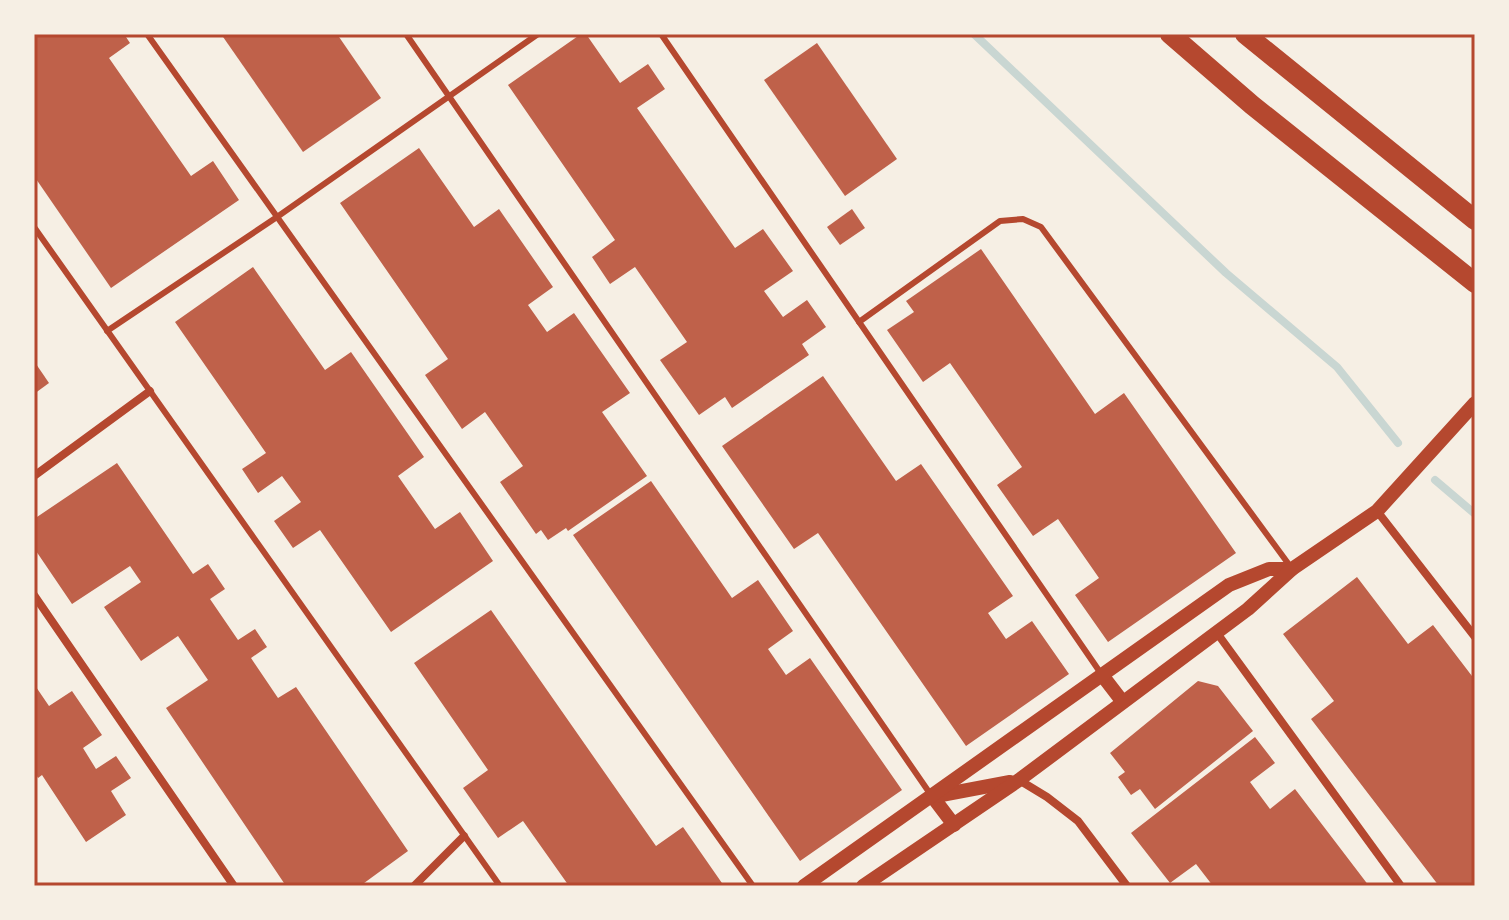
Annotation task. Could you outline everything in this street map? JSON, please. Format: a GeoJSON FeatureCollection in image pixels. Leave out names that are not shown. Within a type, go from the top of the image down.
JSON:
{"type":"FeatureCollection","features":[{"type":"Feature","properties":{"kind":"highway"},"geometry":{"type":"LineString","coordinates":[[1170,34],[1252,105],[1475,283]]}},
{"type":"Feature","properties":{"kind":"highway"},"geometry":{"type":"LineString","coordinates":[[1245,34],[1475,220]]}},
{"type":"Feature","properties":{"kind":"street"},"geometry":{"type":"LineString","coordinates":[[34,476],[150,391]]}},
{"type":"Feature","properties":{"kind":"street"},"geometry":{"type":"LineString","coordinates":[[863,886],[1019,780],[1217,633],[1292,569],[1377,511],[1475,403]]}},
{"type":"Feature","properties":{"kind":"street"},"geometry":{"type":"LineString","coordinates":[[1377,511],[1475,637]]}},
{"type":"Feature","properties":{"kind":"street"},"geometry":{"type":"LineString","coordinates":[[804,886],[1229,585],[1245,576],[1269,569],[1292,569]]}},
{"type":"Feature","properties":{"kind":"street"},"geometry":{"type":"LineString","coordinates":[[34,595],[234,886]]}},
{"type":"Feature","properties":{"kind":"street"},"geometry":{"type":"LineString","coordinates":[[1217,633],[1401,886]]}},
{"type":"Feature","properties":{"kind":"street"},"geometry":{"type":"LineString","coordinates":[[1102,675],[1122,701]]}},
{"type":"Feature","properties":{"kind":"street"},"geometry":{"type":"LineString","coordinates":[[932,796],[1019,780],[1078,821],[1127,886]]}},
{"type":"Feature","properties":{"kind":"street"},"geometry":{"type":"LineString","coordinates":[[932,796],[954,825]]}},
{"type":"Feature","properties":{"kind":"street"},"geometry":{"type":"LineString","coordinates":[[414,886],[464,836]]}},
{"type":"Feature","properties":{"kind":"lane"},"geometry":{"type":"LineString","coordinates":[[147,34],[753,886]]}},
{"type":"Feature","properties":{"kind":"lane"},"geometry":{"type":"LineString","coordinates":[[406,34],[932,796]]}},
{"type":"Feature","properties":{"kind":"lane"},"geometry":{"type":"LineString","coordinates":[[107,331],[277,217],[538,34]]}},
{"type":"Feature","properties":{"kind":"lane"},"geometry":{"type":"LineString","coordinates":[[661,34],[1102,675]]}},
{"type":"Feature","properties":{"kind":"lane"},"geometry":{"type":"LineString","coordinates":[[859,322],[1000,221],[1023,219],[1041,227],[1292,569]]}},
{"type":"Feature","properties":{"kind":"lane"},"geometry":{"type":"LineString","coordinates":[[34,227],[500,886]]}},
{"type":"Feature","properties":{"kind":"building"},"geometry":{"type":"Polygon","coordinates":[[[34,34],[124,34],[130,43],[109,58],[191,176],[213,161],[239,200],[111,288],[34,176],[34,34]]]}},
{"type":"Feature","properties":{"kind":"building"},"geometry":{"type":"Polygon","coordinates":[[[221,34],[337,34],[381,98],[303,152],[221,34]]]}},
{"type":"Feature","properties":{"kind":"building"},"geometry":{"type":"Polygon","coordinates":[[[581,34],[586,34],[620,83],[648,64],[665,89],[637,108],[735,248],[763,229],[793,271],[764,291],[783,317],[807,300],[826,327],[802,344],[809,355],[732,408],[725,397],[699,415],[660,360],[687,342],[635,267],[610,284],[592,257],[615,240],[508,85],[581,34]]]}},
{"type":"Feature","properties":{"kind":"building"},"geometry":{"type":"Polygon","coordinates":[[[817,43],[897,159],[845,196],[764,80],[817,43]]]}},
{"type":"Feature","properties":{"kind":"building"},"geometry":{"type":"Polygon","coordinates":[[[419,148],[474,227],[499,209],[553,287],[528,305],[547,332],[574,313],[630,393],[602,412],[647,476],[568,531],[566,528],[548,540],[541,530],[536,534],[500,482],[523,466],[485,412],[462,429],[425,375],[448,359],[340,203],[419,148]]]}},
{"type":"Feature","properties":{"kind":"building"},"geometry":{"type":"Polygon","coordinates":[[[852,209],[865,228],[840,245],[827,227],[852,209]]]}},
{"type":"Feature","properties":{"kind":"building"},"geometry":{"type":"Polygon","coordinates":[[[981,249],[1095,414],[1124,393],[1236,553],[1108,642],[1075,595],[1099,578],[1058,519],[1033,536],[997,485],[1022,467],[950,363],[923,382],[887,330],[914,312],[906,301],[981,249]]]}},
{"type":"Feature","properties":{"kind":"building"},"geometry":{"type":"Polygon","coordinates":[[[253,267],[325,370],[351,352],[424,457],[398,476],[435,529],[460,512],[493,561],[391,632],[320,530],[293,548],[274,521],[301,502],[282,476],[258,493],[242,469],[266,453],[175,322],[253,267]]]}},
{"type":"Feature","properties":{"kind":"building"},"geometry":{"type":"Polygon","coordinates":[[[34,361],[49,383],[34,394],[34,361]]]}},
{"type":"Feature","properties":{"kind":"building"},"geometry":{"type":"Polygon","coordinates":[[[823,376],[896,481],[921,464],[1013,596],[988,613],[1006,639],[1032,621],[1069,674],[966,746],[818,533],[794,549],[722,446],[823,376]]]}},
{"type":"Feature","properties":{"kind":"building"},"geometry":{"type":"Polygon","coordinates":[[[117,463],[193,574],[208,564],[225,589],[210,599],[238,640],[255,629],[267,647],[251,658],[278,698],[296,687],[408,851],[360,886],[286,886],[166,708],[208,680],[178,636],[141,661],[104,607],[141,582],[130,566],[72,604],[34,548],[34,519],[117,463]]]}},
{"type":"Feature","properties":{"kind":"building"},"geometry":{"type":"Polygon","coordinates":[[[651,481],[732,598],[758,580],[793,631],[768,649],[786,675],[810,658],[902,790],[800,861],[573,535],[651,481]]]}},
{"type":"Feature","properties":{"kind":"building"},"geometry":{"type":"Polygon","coordinates":[[[1357,577],[1408,644],[1433,625],[1475,680],[1475,886],[1439,886],[1311,719],[1334,701],[1283,634],[1357,577]]]}},
{"type":"Feature","properties":{"kind":"building"},"geometry":{"type":"Polygon","coordinates":[[[491,610],[656,846],[683,827],[724,886],[569,886],[523,821],[498,838],[463,788],[488,770],[414,663],[491,610]]]}},
{"type":"Feature","properties":{"kind":"building"},"geometry":{"type":"Polygon","coordinates":[[[1198,681],[1218,686],[1253,731],[1155,809],[1140,789],[1131,795],[1118,777],[1125,772],[1110,753],[1198,681]]]}},
{"type":"Feature","properties":{"kind":"building"},"geometry":{"type":"Polygon","coordinates":[[[34,684],[49,706],[72,691],[102,735],[83,748],[96,769],[116,756],[131,778],[111,791],[126,815],[86,842],[42,775],[38,778],[34,771],[34,684]]]}},
{"type":"Feature","properties":{"kind":"building"},"geometry":{"type":"Polygon","coordinates":[[[1255,737],[1275,763],[1250,782],[1270,809],[1295,789],[1369,886],[1213,886],[1196,864],[1170,883],[1131,833],[1255,737]]]}},
{"type":"Feature","properties":{"kind":"waterway"},"geometry":{"type":"LineString","coordinates":[[974,34],[1226,273],[1337,367],[1398,443]]}},
{"type":"Feature","properties":{"kind":"waterway"},"geometry":{"type":"LineString","coordinates":[[1435,480],[1475,514]]}}]}
